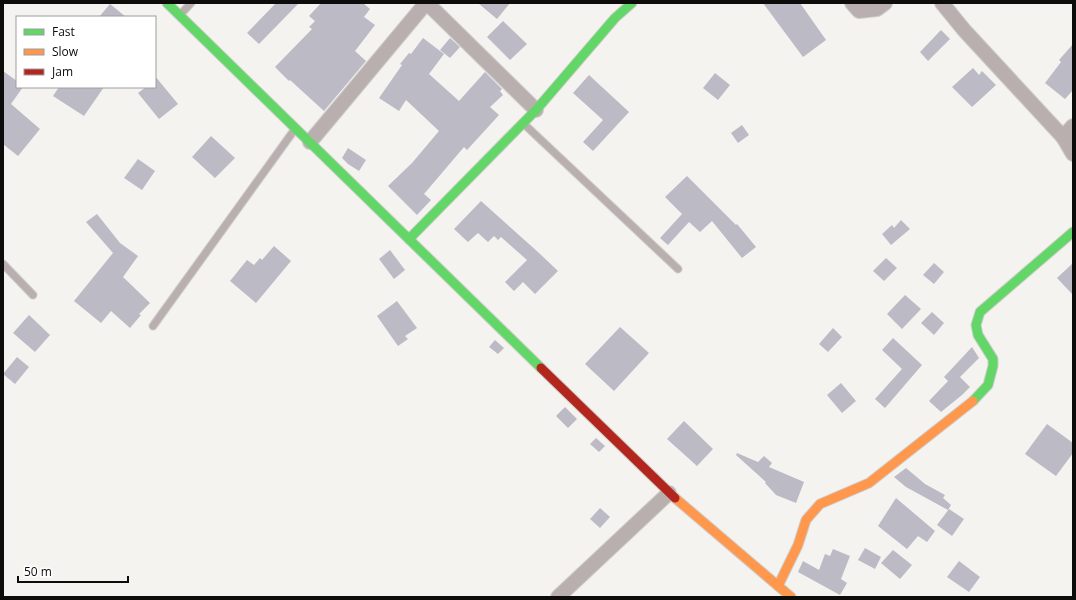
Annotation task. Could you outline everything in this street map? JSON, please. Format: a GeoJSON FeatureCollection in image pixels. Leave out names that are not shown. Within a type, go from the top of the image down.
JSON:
{"type":"FeatureCollection","features":[{"type":"Feature","properties":{"kind":"street"},"geometry":{"type":"LineString","coordinates":[[167,3],[669,493],[791,597]]}},
{"type":"Feature","properties":{"kind":"street"},"geometry":{"type":"LineString","coordinates":[[310,142],[426,3],[536,110]]}},
{"type":"Feature","properties":{"kind":"street"},"geometry":{"type":"LineString","coordinates":[[409,239],[536,110],[615,18],[632,3]]}},
{"type":"Feature","properties":{"kind":"street"},"geometry":{"type":"LineString","coordinates":[[852,3],[859,11],[877,9],[885,3]]}},
{"type":"Feature","properties":{"kind":"street"},"geometry":{"type":"LineString","coordinates":[[942,3],[964,30],[1062,137],[1073,154]]}},
{"type":"Feature","properties":{"kind":"street"},"geometry":{"type":"LineString","coordinates":[[1062,137],[1073,126]]}},
{"type":"Feature","properties":{"kind":"street"},"geometry":{"type":"LineString","coordinates":[[778,586],[798,545],[806,520],[820,504],[869,483],[970,404],[988,385],[993,366],[993,359],[978,335],[976,324],[980,312],[1073,232]]}},
{"type":"Feature","properties":{"kind":"street"},"geometry":{"type":"LineString","coordinates":[[558,597],[669,493]]}},
{"type":"Feature","properties":{"kind":"lane"},"geometry":{"type":"LineString","coordinates":[[179,15],[191,3]]}},
{"type":"Feature","properties":{"kind":"lane"},"geometry":{"type":"LineString","coordinates":[[523,122],[678,269]]}},
{"type":"Feature","properties":{"kind":"lane"},"geometry":{"type":"LineString","coordinates":[[153,326],[295,129]]}},
{"type":"Feature","properties":{"kind":"lane"},"geometry":{"type":"LineString","coordinates":[[3,264],[33,295]]}},
{"type":"Feature","properties":{"kind":"building"},"geometry":{"type":"Polygon","coordinates":[[[276,3],[299,3],[259,44],[247,33],[276,3]]]}},
{"type":"Feature","properties":{"kind":"building"},"geometry":{"type":"Polygon","coordinates":[[[321,3],[363,3],[370,9],[364,17],[375,25],[355,51],[366,61],[324,111],[275,67],[312,29],[309,27],[315,21],[309,16],[321,3]]]}},
{"type":"Feature","properties":{"kind":"building"},"geometry":{"type":"Polygon","coordinates":[[[478,3],[510,3],[497,19],[478,3]]]}},
{"type":"Feature","properties":{"kind":"building"},"geometry":{"type":"Polygon","coordinates":[[[763,3],[800,3],[826,40],[803,57],[763,3]]]}},
{"type":"Feature","properties":{"kind":"building"},"geometry":{"type":"Polygon","coordinates":[[[110,4],[125,16],[100,16],[110,4]]]}},
{"type":"Feature","properties":{"kind":"building"},"geometry":{"type":"Polygon","coordinates":[[[503,21],[527,44],[510,60],[487,37],[503,21]]]}},
{"type":"Feature","properties":{"kind":"building"},"geometry":{"type":"Polygon","coordinates":[[[941,30],[950,39],[928,61],[920,52],[941,30]]]}},
{"type":"Feature","properties":{"kind":"building"},"geometry":{"type":"Polygon","coordinates":[[[423,38],[444,54],[429,74],[459,101],[485,72],[502,89],[500,91],[503,95],[490,107],[499,115],[467,150],[464,147],[424,194],[431,200],[417,215],[388,186],[412,163],[439,131],[406,100],[399,111],[379,98],[402,65],[400,64],[409,53],[411,54],[423,38]]]}},
{"type":"Feature","properties":{"kind":"building"},"geometry":{"type":"Polygon","coordinates":[[[450,38],[460,47],[450,58],[440,50],[450,38]]]}},
{"type":"Feature","properties":{"kind":"building"},"geometry":{"type":"Polygon","coordinates":[[[1073,44],[1073,90],[1065,99],[1045,83],[1061,62],[1059,60],[1073,44]]]}},
{"type":"Feature","properties":{"kind":"building"},"geometry":{"type":"Polygon","coordinates":[[[973,68],[979,75],[982,71],[996,85],[972,107],[952,87],[973,68]]]}},
{"type":"Feature","properties":{"kind":"building"},"geometry":{"type":"Polygon","coordinates":[[[3,71],[16,80],[16,88],[22,88],[11,104],[40,129],[18,156],[3,144],[3,71]]]}},
{"type":"Feature","properties":{"kind":"building"},"geometry":{"type":"Polygon","coordinates":[[[715,73],[730,85],[718,100],[703,88],[715,73]]]}},
{"type":"Feature","properties":{"kind":"building"},"geometry":{"type":"Polygon","coordinates":[[[589,75],[629,112],[593,151],[583,142],[603,120],[573,93],[589,75]]]}},
{"type":"Feature","properties":{"kind":"building"},"geometry":{"type":"Polygon","coordinates":[[[156,77],[178,104],[159,119],[138,93],[145,88],[156,88],[156,77]]]}},
{"type":"Feature","properties":{"kind":"building"},"geometry":{"type":"Polygon","coordinates":[[[58,88],[103,88],[84,116],[53,96],[58,88]]]}},
{"type":"Feature","properties":{"kind":"building"},"geometry":{"type":"Polygon","coordinates":[[[742,125],[749,135],[738,143],[731,133],[742,125]]]}},
{"type":"Feature","properties":{"kind":"building"},"geometry":{"type":"Polygon","coordinates":[[[211,136],[235,158],[215,178],[192,157],[211,136]]]}},
{"type":"Feature","properties":{"kind":"building"},"geometry":{"type":"Polygon","coordinates":[[[348,148],[366,160],[359,171],[342,158],[348,148]]]}},
{"type":"Feature","properties":{"kind":"building"},"geometry":{"type":"Polygon","coordinates":[[[138,159],[155,171],[142,190],[124,178],[138,159]]]}},
{"type":"Feature","properties":{"kind":"building"},"geometry":{"type":"Polygon","coordinates":[[[687,176],[736,225],[737,224],[756,247],[742,258],[712,221],[700,232],[689,222],[668,245],[660,238],[682,214],[665,197],[687,176]]]}},
{"type":"Feature","properties":{"kind":"building"},"geometry":{"type":"Polygon","coordinates":[[[481,201],[558,271],[535,294],[523,282],[514,291],[505,282],[527,260],[501,237],[498,240],[494,236],[488,242],[478,233],[468,242],[454,229],[481,201]]]}},
{"type":"Feature","properties":{"kind":"building"},"geometry":{"type":"Polygon","coordinates":[[[97,214],[120,243],[138,256],[123,277],[150,303],[139,314],[141,315],[130,328],[111,311],[101,323],[74,301],[113,253],[86,222],[97,214]]]}},
{"type":"Feature","properties":{"kind":"building"},"geometry":{"type":"Polygon","coordinates":[[[901,220],[910,229],[891,245],[882,234],[892,225],[894,228],[901,220]]]}},
{"type":"Feature","properties":{"kind":"building"},"geometry":{"type":"Polygon","coordinates":[[[274,246],[291,261],[256,303],[230,281],[247,260],[254,265],[260,258],[262,260],[274,246]]]}},
{"type":"Feature","properties":{"kind":"building"},"geometry":{"type":"Polygon","coordinates":[[[390,250],[405,270],[394,279],[379,259],[390,250]]]}},
{"type":"Feature","properties":{"kind":"building"},"geometry":{"type":"Polygon","coordinates":[[[886,258],[897,268],[884,281],[873,271],[886,258]]]}},
{"type":"Feature","properties":{"kind":"building"},"geometry":{"type":"Polygon","coordinates":[[[934,263],[944,272],[934,284],[923,275],[934,263]]]}},
{"type":"Feature","properties":{"kind":"building"},"geometry":{"type":"Polygon","coordinates":[[[1073,263],[1073,295],[1057,278],[1073,263]]]}},
{"type":"Feature","properties":{"kind":"building"},"geometry":{"type":"Polygon","coordinates":[[[905,295],[921,309],[902,329],[887,314],[905,295]]]}},
{"type":"Feature","properties":{"kind":"building"},"geometry":{"type":"Polygon","coordinates":[[[397,301],[417,328],[405,336],[408,339],[398,346],[377,316],[397,301]]]}},
{"type":"Feature","properties":{"kind":"building"},"geometry":{"type":"Polygon","coordinates":[[[932,312],[944,323],[934,335],[921,323],[932,312]]]}},
{"type":"Feature","properties":{"kind":"building"},"geometry":{"type":"Polygon","coordinates":[[[29,315],[50,335],[35,352],[13,333],[29,315]]]}},
{"type":"Feature","properties":{"kind":"building"},"geometry":{"type":"Polygon","coordinates":[[[620,327],[649,353],[614,391],[585,364],[620,327]]]}},
{"type":"Feature","properties":{"kind":"building"},"geometry":{"type":"Polygon","coordinates":[[[833,328],[842,337],[828,352],[819,344],[833,328]]]}},
{"type":"Feature","properties":{"kind":"building"},"geometry":{"type":"Polygon","coordinates":[[[893,338],[922,365],[885,408],[875,399],[902,369],[882,350],[893,338]]]}},
{"type":"Feature","properties":{"kind":"building"},"geometry":{"type":"Polygon","coordinates":[[[495,340],[504,348],[498,354],[489,347],[495,340]]]}},
{"type":"Feature","properties":{"kind":"building"},"geometry":{"type":"Polygon","coordinates":[[[972,347],[979,358],[960,377],[970,387],[941,412],[929,401],[948,381],[944,377],[972,347]]]}},
{"type":"Feature","properties":{"kind":"building"},"geometry":{"type":"Polygon","coordinates":[[[17,357],[29,367],[15,384],[3,374],[17,357]]]}},
{"type":"Feature","properties":{"kind":"building"},"geometry":{"type":"Polygon","coordinates":[[[841,383],[856,401],[842,413],[827,395],[841,383]]]}},
{"type":"Feature","properties":{"kind":"building"},"geometry":{"type":"Polygon","coordinates":[[[565,407],[577,419],[568,428],[556,416],[565,407]]]}},
{"type":"Feature","properties":{"kind":"building"},"geometry":{"type":"Polygon","coordinates":[[[684,421],[713,449],[697,466],[667,439],[684,421]]]}},
{"type":"Feature","properties":{"kind":"building"},"geometry":{"type":"Polygon","coordinates":[[[1047,424],[1073,443],[1073,453],[1056,476],[1025,454],[1047,424]]]}},
{"type":"Feature","properties":{"kind":"building"},"geometry":{"type":"Polygon","coordinates":[[[596,438],[605,446],[599,452],[590,444],[596,438]]]}},
{"type":"Feature","properties":{"kind":"building"},"geometry":{"type":"Polygon","coordinates":[[[737,453],[758,462],[764,456],[772,463],[769,467],[804,482],[796,503],[776,495],[765,483],[766,482],[736,455],[737,453]]]}},
{"type":"Feature","properties":{"kind":"building"},"geometry":{"type":"Polygon","coordinates":[[[906,468],[925,484],[945,495],[943,498],[951,505],[948,510],[906,487],[894,477],[906,468]]]}},
{"type":"Feature","properties":{"kind":"building"},"geometry":{"type":"Polygon","coordinates":[[[896,498],[935,531],[927,542],[918,536],[907,549],[878,526],[896,498]]]}},
{"type":"Feature","properties":{"kind":"building"},"geometry":{"type":"Polygon","coordinates":[[[600,508],[610,517],[600,528],[590,519],[600,508]]]}},
{"type":"Feature","properties":{"kind":"building"},"geometry":{"type":"Polygon","coordinates":[[[949,509],[964,519],[952,536],[937,525],[949,509]]]}},
{"type":"Feature","properties":{"kind":"building"},"geometry":{"type":"Polygon","coordinates":[[[865,548],[881,557],[875,569],[858,560],[865,548]]]}},
{"type":"Feature","properties":{"kind":"building"},"geometry":{"type":"Polygon","coordinates":[[[833,549],[850,556],[841,579],[847,583],[840,595],[798,572],[803,561],[819,570],[825,554],[830,556],[833,549]]]}},
{"type":"Feature","properties":{"kind":"building"},"geometry":{"type":"Polygon","coordinates":[[[893,550],[912,565],[900,579],[881,563],[893,550]]]}},
{"type":"Feature","properties":{"kind":"building"},"geometry":{"type":"Polygon","coordinates":[[[959,561],[980,577],[969,592],[947,577],[959,561]]]}},
{"type":"Feature","properties":{"kind":"traffic: fast"},"geometry":{"type":"LineString","coordinates":[[167,3],[541,368]]}},
{"type":"Feature","properties":{"kind":"traffic: fast"},"geometry":{"type":"LineString","coordinates":[[409,239],[536,110],[615,18],[632,3]]}},
{"type":"Feature","properties":{"kind":"traffic: fast"},"geometry":{"type":"LineString","coordinates":[[973,401],[988,385],[993,366],[993,359],[978,335],[976,325],[980,312],[1073,232]]}},
{"type":"Feature","properties":{"kind":"traffic: slow"},"geometry":{"type":"LineString","coordinates":[[778,586],[798,545],[806,520],[820,504],[869,483],[973,401]]}},
{"type":"Feature","properties":{"kind":"traffic: slow"},"geometry":{"type":"LineString","coordinates":[[675,498],[791,597]]}},
{"type":"Feature","properties":{"kind":"traffic: jam"},"geometry":{"type":"LineString","coordinates":[[541,368],[675,498]]}}]}
